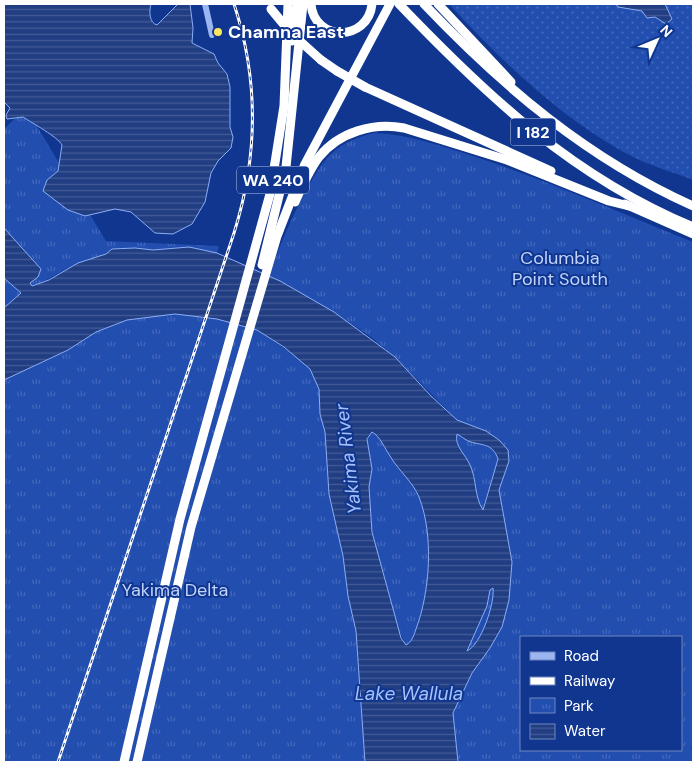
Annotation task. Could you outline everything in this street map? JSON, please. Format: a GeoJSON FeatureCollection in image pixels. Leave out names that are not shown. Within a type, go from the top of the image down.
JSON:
{"type":"FeatureCollection","features":[{"type":"Feature","properties":{"kind":"highway","name":"WA 240"},"geometry":{"type":"LineString","coordinates":[[124,762],[164,584],[276,166],[284,106],[288,4]]}},
{"type":"Feature","properties":{"kind":"highway"},"geometry":{"type":"LineString","coordinates":[[284,106],[297,4]]}},
{"type":"Feature","properties":{"kind":"highway"},"geometry":{"type":"LineString","coordinates":[[137,762],[181,565],[270,253],[287,158],[303,4]]}},
{"type":"Feature","properties":{"kind":"highway"},"geometry":{"type":"LineString","coordinates":[[310,4],[312,14],[320,26],[330,31],[343,33],[354,31],[364,23],[370,14],[372,4]]}},
{"type":"Feature","properties":{"kind":"highway","name":"I 182"},"geometry":{"type":"LineString","coordinates":[[399,4],[480,86],[554,148],[620,190],[693,227]]}},
{"type":"Feature","properties":{"kind":"highway","name":"I 182"},"geometry":{"type":"LineString","coordinates":[[424,4],[498,78],[549,121],[636,178],[693,206]]}},
{"type":"Feature","properties":{"kind":"highway"},"geometry":{"type":"LineString","coordinates":[[438,4],[503,75],[581,143]]}},
{"type":"Feature","properties":{"kind":"highway"},"geometry":{"type":"LineString","coordinates":[[270,6],[291,33],[321,60],[365,87],[693,234]]}},
{"type":"Feature","properties":{"kind":"highway","name":"WA 240"},"geometry":{"type":"LineString","coordinates":[[270,253],[305,164],[388,8]]}},
{"type":"Feature","properties":{"kind":"highway"},"geometry":{"type":"LineString","coordinates":[[270,253],[319,156],[347,135],[376,127],[404,128],[507,160],[609,201],[630,206]]}},
{"type":"Feature","properties":{"kind":"street"},"geometry":{"type":"LineString","coordinates":[[205,4],[212,35]]}},
{"type":"Feature","properties":{"kind":"green space"},"geometry":{"type":"Polygon","coordinates":[[[449,4],[693,4],[693,180],[633,157],[608,143],[558,108],[512,68],[449,4]]]}},
{"type":"Feature","properties":{"kind":"green space"},"geometry":{"type":"Polygon","coordinates":[[[26,108],[106,241],[219,246],[217,253],[189,247],[153,250],[135,248],[112,249],[106,254],[68,268],[18,296],[4,308],[4,129],[26,108]]]}},
{"type":"Feature","properties":{"kind":"green space","name":"Columbia Point South"},"geometry":{"type":"Polygon","coordinates":[[[374,133],[410,138],[434,144],[470,155],[554,186],[693,242],[693,744],[691,749],[693,750],[693,762],[458,762],[453,713],[472,673],[502,627],[509,599],[512,562],[499,490],[509,461],[499,440],[486,431],[457,420],[395,357],[371,337],[334,312],[269,277],[279,248],[314,176],[332,153],[351,140],[374,133]]]}},
{"type":"Feature","properties":{"kind":"green space","name":"Yakima Delta"},"geometry":{"type":"Polygon","coordinates":[[[175,314],[217,319],[257,330],[300,359],[310,369],[319,389],[320,414],[325,432],[329,494],[343,556],[348,596],[356,631],[365,762],[4,762],[4,380],[68,350],[96,332],[127,320],[175,314]]]}},
{"type":"Feature","properties":{"kind":"green space"},"geometry":{"type":"Polygon","coordinates":[[[372,432],[380,439],[393,461],[417,492],[424,512],[427,529],[428,563],[424,598],[414,636],[406,645],[399,630],[372,532],[369,487],[372,469],[367,441],[372,432]]]}},
{"type":"Feature","properties":{"kind":"green space"},"geometry":{"type":"Polygon","coordinates":[[[457,434],[467,440],[489,447],[498,459],[482,510],[473,472],[457,443],[457,434]]]}},
{"type":"Feature","properties":{"kind":"green space"},"geometry":{"type":"Polygon","coordinates":[[[493,588],[492,604],[482,633],[467,651],[483,614],[490,590],[493,588]]]}},
{"type":"Feature","properties":{"kind":"water"},"geometry":{"type":"Polygon","coordinates":[[[4,4],[151,4],[151,19],[157,25],[178,4],[190,4],[193,28],[192,43],[214,54],[218,63],[227,74],[230,87],[230,127],[233,137],[231,148],[218,161],[211,173],[205,202],[192,224],[173,234],[155,233],[131,212],[115,209],[85,216],[68,210],[43,191],[47,180],[58,171],[62,145],[50,134],[23,117],[7,119],[6,115],[10,108],[4,102],[4,4]]]}},
{"type":"Feature","properties":{"kind":"water"},"geometry":{"type":"Polygon","coordinates":[[[616,4],[665,4],[672,19],[666,24],[655,17],[647,18],[642,11],[618,7],[616,4]]]}},
{"type":"Feature","properties":{"kind":"water","name":"Lake Wallula"},"geometry":{"type":"Polygon","coordinates":[[[4,228],[41,269],[38,277],[30,283],[32,286],[49,280],[78,263],[106,254],[112,249],[135,248],[153,250],[189,247],[217,253],[280,281],[334,312],[395,357],[431,396],[457,420],[486,431],[499,440],[508,450],[509,461],[499,490],[512,562],[509,600],[502,627],[472,673],[453,713],[458,762],[365,762],[356,631],[348,596],[343,556],[329,494],[325,432],[320,414],[319,389],[310,369],[284,347],[257,330],[217,319],[175,314],[127,320],[96,332],[68,350],[4,380],[4,308],[21,293],[4,278],[4,228]],[[372,432],[367,439],[372,469],[369,487],[372,532],[401,638],[406,645],[414,636],[421,614],[427,581],[428,546],[424,512],[416,492],[380,440],[372,432]],[[457,434],[457,442],[472,471],[478,499],[483,510],[498,459],[489,447],[468,441],[457,434]],[[493,588],[490,590],[487,606],[467,651],[477,641],[486,623],[492,603],[493,588]]]}},
{"type":"Feature","properties":{"kind":"railway"},"geometry":{"type":"LineString","coordinates":[[58,762],[242,204],[248,176],[251,147],[251,90],[248,61],[234,4]]}},
{"type":"Feature","properties":{"kind":"place","name":"Chamna East"},"geometry":{"type":"Point","coordinates":[218,32]}},
{"type":"Feature","properties":{"kind":"water label","name":"Yakima River"},"geometry":{"type":"Point","coordinates":[348,459]}}]}
